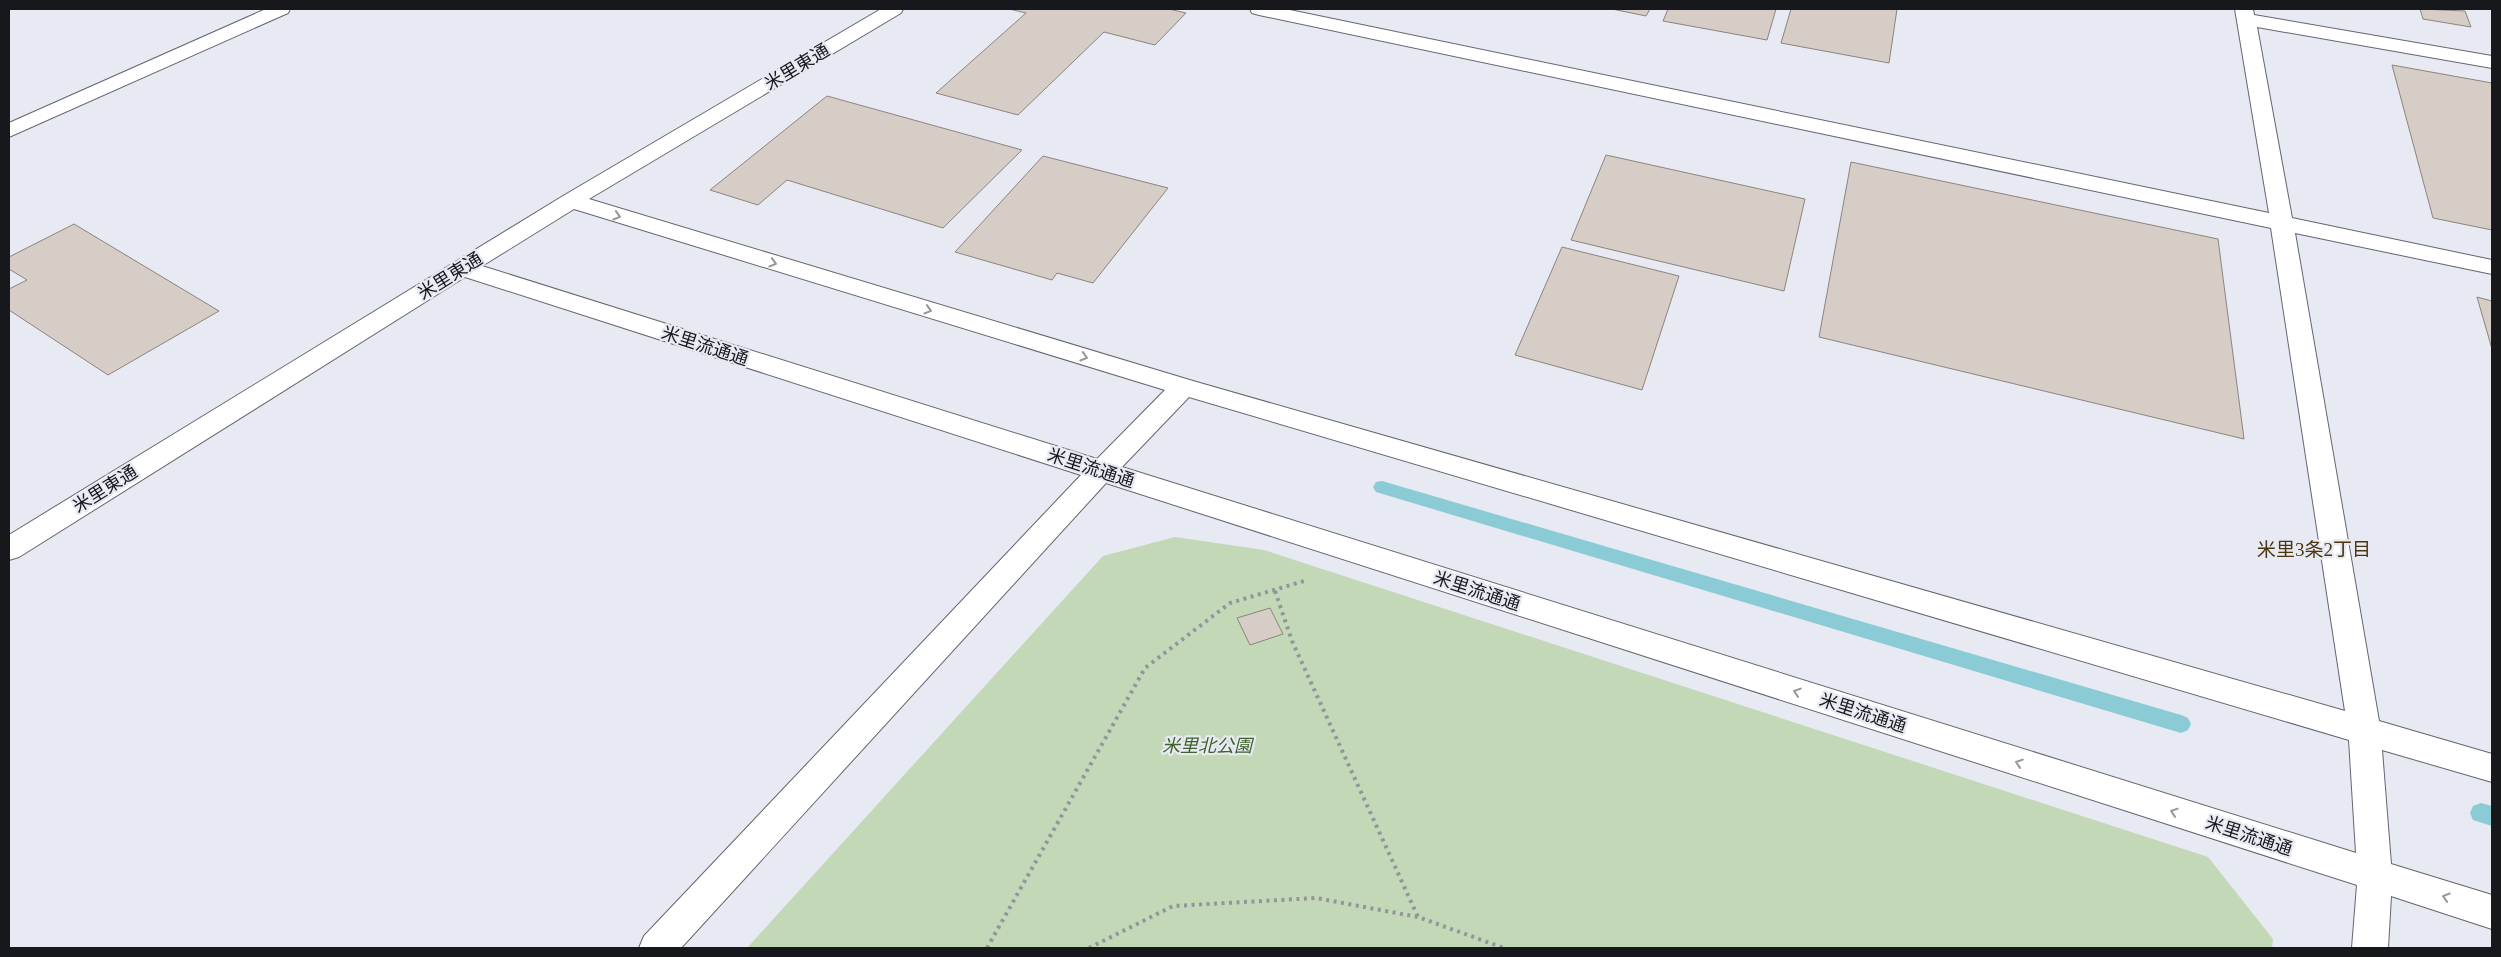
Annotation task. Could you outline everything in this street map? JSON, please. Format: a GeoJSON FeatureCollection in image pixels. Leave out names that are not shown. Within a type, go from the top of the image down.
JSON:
{"type":"FeatureCollection","features":[{"type":"Feature","properties":{"kind":"street"},"geometry":{"type":"LineString","coordinates":[[9,131],[281,9]]}},
{"type":"Feature","properties":{"kind":"street","name":"米里東通"},"geometry":{"type":"LineString","coordinates":[[9,548],[571,201],[894,9]]}},
{"type":"Feature","properties":{"kind":"street"},"geometry":{"type":"LineString","coordinates":[[1259,9],[2492,267]]}},
{"type":"Feature","properties":{"kind":"street"},"geometry":{"type":"LineString","coordinates":[[2370,948],[2375,876],[2364,730],[2282,224],[2245,14],[2492,62]]}},
{"type":"Feature","properties":{"kind":"street"},"geometry":{"type":"LineString","coordinates":[[571,201],[1184,388],[2492,768]]}},
{"type":"Feature","properties":{"kind":"street","name":"米里流通通"},"geometry":{"type":"LineString","coordinates":[[462,268],[2492,912]]}},
{"type":"Feature","properties":{"kind":"street"},"geometry":{"type":"LineString","coordinates":[[657,948],[1101,471],[1184,388]]}},
{"type":"Feature","properties":{"kind":"path"},"geometry":{"type":"LineString","coordinates":[[987,948],[1145,668],[1230,603],[1275,591],[1306,580]]}},
{"type":"Feature","properties":{"kind":"path"},"geometry":{"type":"LineString","coordinates":[[1275,591],[1292,641],[1418,917]]}},
{"type":"Feature","properties":{"kind":"path"},"geometry":{"type":"LineString","coordinates":[[1089,948],[1173,906],[1316,898],[1418,917],[1504,948]]}},
{"type":"Feature","properties":{"kind":"green space","name":"米里北公園"},"geometry":{"type":"Polygon","coordinates":[[[1175,537],[1264,550],[2208,857],[2273,939],[2272,948],[747,948],[1103,556],[1175,537]]]}},
{"type":"Feature","properties":{"kind":"building"},"geometry":{"type":"Polygon","coordinates":[[[1009,9],[1169,9],[1186,13],[1155,45],[1104,32],[1018,115],[936,93],[1026,13],[1009,9]]]}},
{"type":"Feature","properties":{"kind":"building"},"geometry":{"type":"Polygon","coordinates":[[[1612,9],[1650,9],[1646,16],[1612,9]]]}},
{"type":"Feature","properties":{"kind":"building"},"geometry":{"type":"Polygon","coordinates":[[[1668,9],[1776,9],[1767,40],[1663,21],[1668,9]]]}},
{"type":"Feature","properties":{"kind":"building"},"geometry":{"type":"Polygon","coordinates":[[[1791,9],[1897,9],[1889,63],[1781,43],[1791,9]]]}},
{"type":"Feature","properties":{"kind":"building"},"geometry":{"type":"Polygon","coordinates":[[[2420,9],[2465,11],[2471,27],[2423,19],[2420,9]]]}},
{"type":"Feature","properties":{"kind":"building"},"geometry":{"type":"Polygon","coordinates":[[[2392,65],[2492,83],[2492,230],[2433,218],[2392,65]]]}},
{"type":"Feature","properties":{"kind":"building"},"geometry":{"type":"Polygon","coordinates":[[[827,96],[1022,150],[943,228],[787,180],[758,205],[710,190],[827,96]]]}},
{"type":"Feature","properties":{"kind":"building"},"geometry":{"type":"Polygon","coordinates":[[[1606,155],[1805,199],[1784,291],[1571,240],[1606,155]]]}},
{"type":"Feature","properties":{"kind":"building"},"geometry":{"type":"Polygon","coordinates":[[[1043,156],[1168,188],[1093,283],[1057,273],[1052,280],[955,252],[1043,156]]]}},
{"type":"Feature","properties":{"kind":"building"},"geometry":{"type":"Polygon","coordinates":[[[1851,162],[2218,239],[2244,439],[1819,337],[1851,162]]]}},
{"type":"Feature","properties":{"kind":"building"},"geometry":{"type":"Polygon","coordinates":[[[74,224],[219,311],[108,375],[9,310],[9,289],[27,280],[9,269],[9,257],[74,224]]]}},
{"type":"Feature","properties":{"kind":"building"},"geometry":{"type":"Polygon","coordinates":[[[1562,247],[1679,276],[1642,390],[1515,355],[1562,247]]]}},
{"type":"Feature","properties":{"kind":"building"},"geometry":{"type":"Polygon","coordinates":[[[2477,297],[2492,301],[2492,349],[2477,297]]]}},
{"type":"Feature","properties":{"kind":"building"},"geometry":{"type":"Polygon","coordinates":[[[1270,608],[1283,634],[1250,645],[1237,618],[1270,608]]]}},
{"type":"Feature","properties":{"kind":"waterway"},"geometry":{"type":"LineString","coordinates":[[1382,487],[2181,724]]}},
{"type":"Feature","properties":{"kind":"waterway"},"geometry":{"type":"LineString","coordinates":[[2481,813],[2492,816]]}},
{"type":"Feature","properties":{"kind":"district","name":"米里3条2丁目"},"geometry":{"type":"Point","coordinates":[2314,549]}}]}
